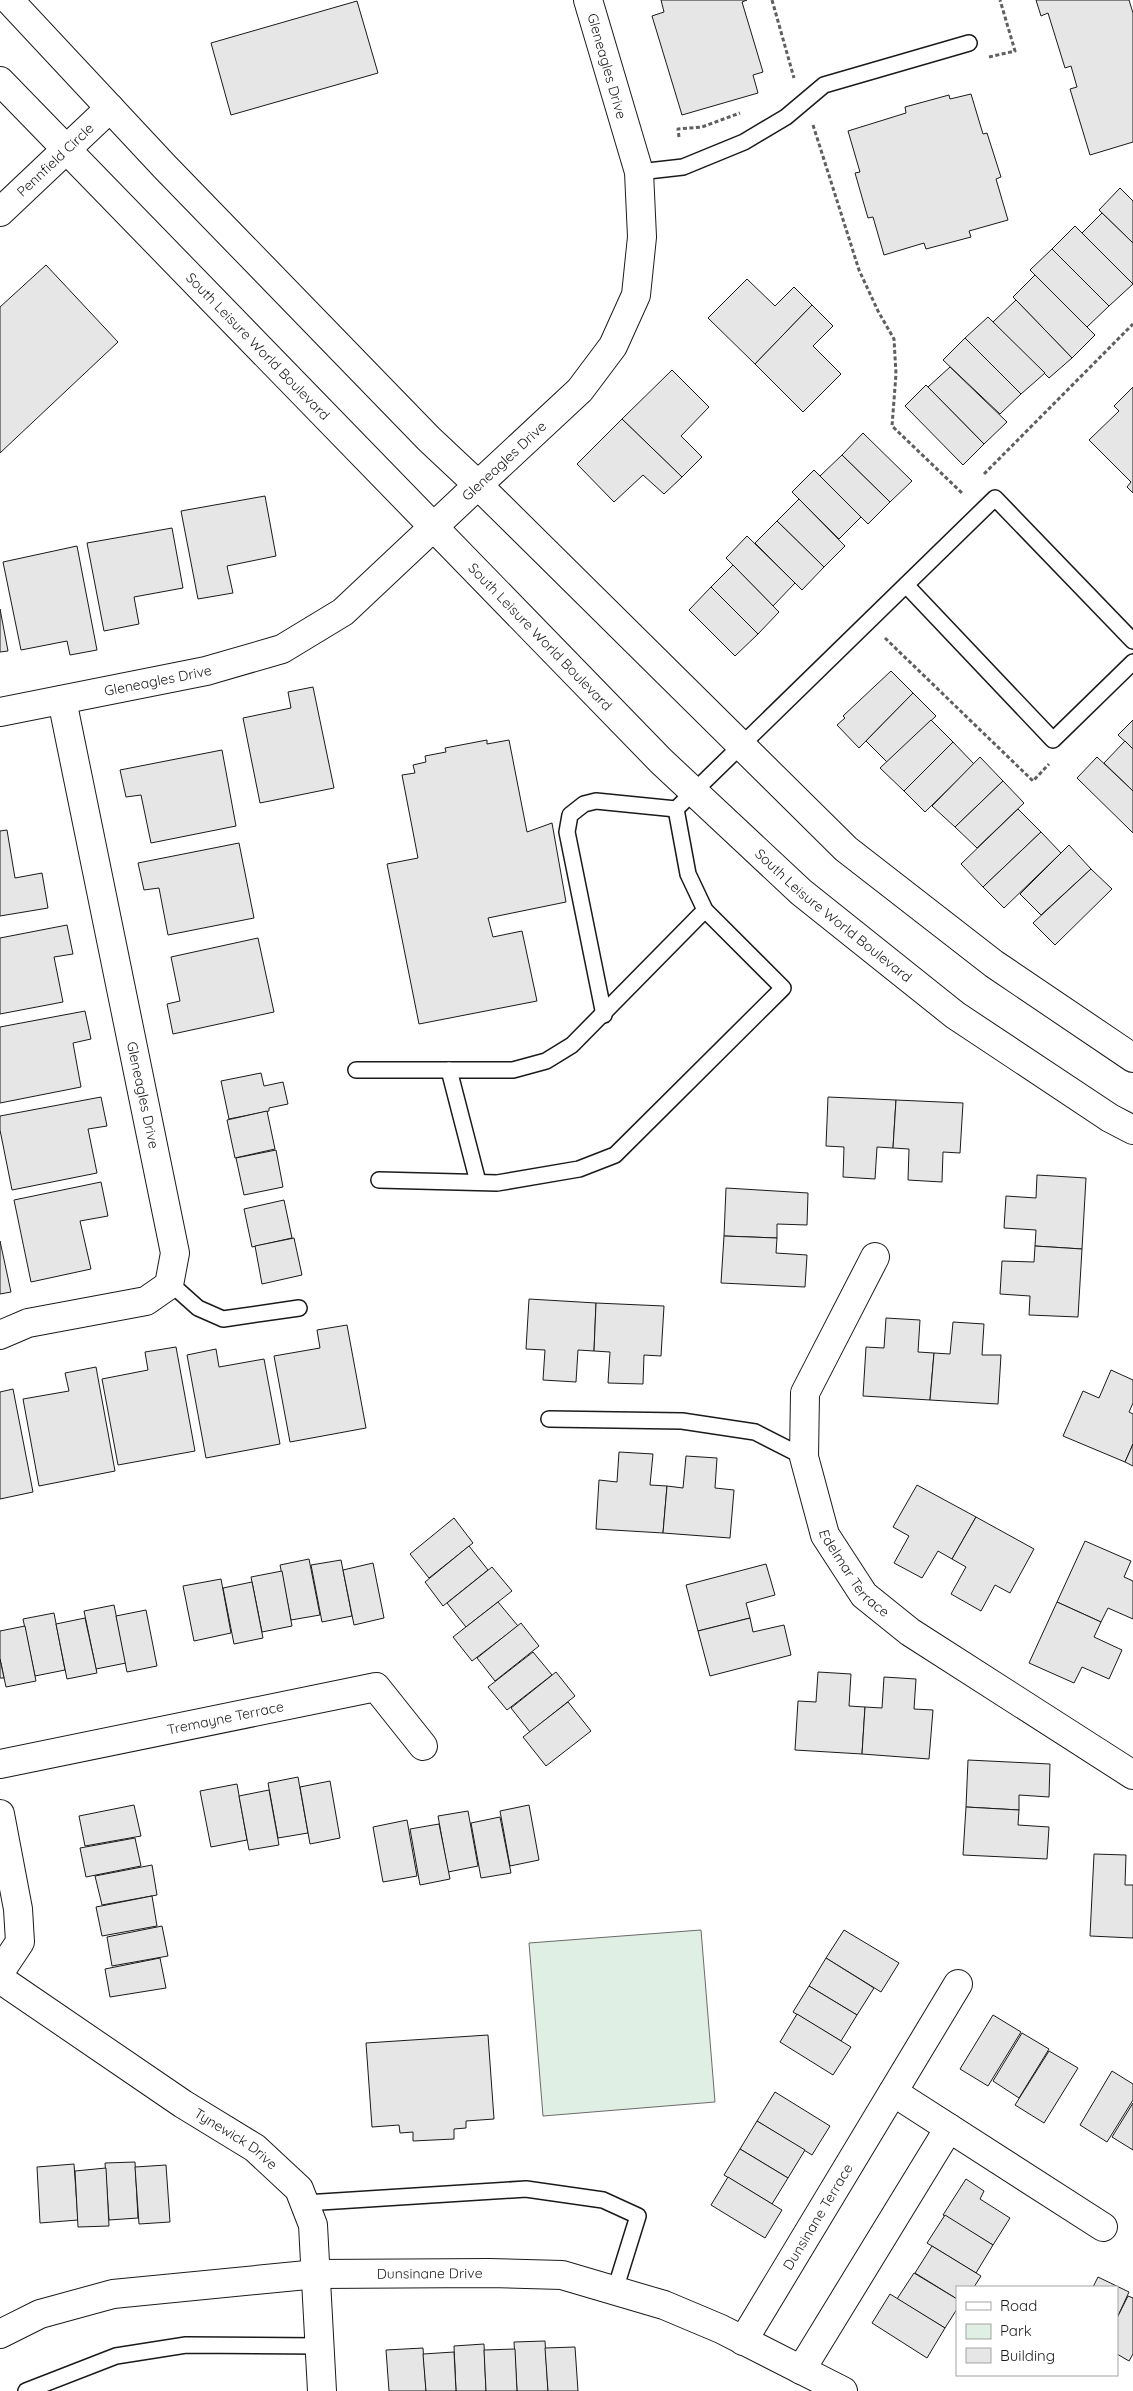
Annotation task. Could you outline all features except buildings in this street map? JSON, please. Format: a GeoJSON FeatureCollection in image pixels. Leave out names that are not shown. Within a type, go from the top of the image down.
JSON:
{"type":"FeatureCollection","features":[{"type":"Feature","properties":{"kind":"street"},"geometry":{"type":"LineString","coordinates":[[9,0],[110,108],[429,439],[478,484],[740,746],[846,849],[994,964],[1133,1058]]}},
{"type":"Feature","properties":{"kind":"street","name":"Gleneagles Drive"},"geometry":{"type":"LineString","coordinates":[[0,712],[206,671],[282,649],[343,612],[580,390],[613,346],[636,295],[642,237],[639,172],[588,0]]}},
{"type":"Feature","properties":{"kind":"street","name":"South Leisure World Boulevard"},"geometry":{"type":"LineString","coordinates":[[0,81],[661,761],[685,800],[955,1015],[1110,1118],[1133,1130]]}},
{"type":"Feature","properties":{"kind":"street","name":"Pennfield Circle"},"geometry":{"type":"LineString","coordinates":[[0,212],[110,108]]}},
{"type":"Feature","properties":{"kind":"street","name":"Gleneagles Drive"},"geometry":{"type":"LineString","coordinates":[[62,700],[176,1253],[170,1283]]}},
{"type":"Feature","properties":{"kind":"street","name":"Edelmar Terrace"},"geometry":{"type":"LineString","coordinates":[[875,1257],[805,1393],[804,1457],[825,1534],[864,1595],[910,1632],[1133,1775]]}},
{"type":"Feature","properties":{"kind":"street"},"geometry":{"type":"LineString","coordinates":[[0,1336],[28,1323],[146,1301],[170,1283]]}},
{"type":"Feature","properties":{"kind":"street","name":"Tremayne Terrace"},"geometry":{"type":"LineString","coordinates":[[0,1764],[376,1687],[423,1746]]}},
{"type":"Feature","properties":{"kind":"street"},"geometry":{"type":"LineString","coordinates":[[0,1814],[18,1909],[20,1942],[0,1972]]}},
{"type":"Feature","properties":{"kind":"street","name":"Tynewick Drive"},"geometry":{"type":"LineString","coordinates":[[0,1979],[183,2104],[255,2148],[299,2189],[312,2225],[317,2274],[322,2391]]}},
{"type":"Feature","properties":{"kind":"street","name":"Dunsinane Terrace"},"geometry":{"type":"LineString","coordinates":[[743,2341],[958,1984]]}},
{"type":"Feature","properties":{"kind":"street"},"geometry":{"type":"LineString","coordinates":[[893,2092],[1103,2227]]}},
{"type":"Feature","properties":{"kind":"street"},"geometry":{"type":"LineString","coordinates":[[801,2370],[949,2128]]}},
{"type":"Feature","properties":{"kind":"street","name":"Dunsinane Drive"},"geometry":{"type":"LineString","coordinates":[[0,2334],[40,2314],[113,2294],[317,2274],[489,2273],[562,2276],[664,2305],[743,2341],[842,2391]]}},
{"type":"Feature","properties":{"kind":"lane"},"geometry":{"type":"LineString","coordinates":[[639,172],[684,167],[744,142],[786,117],[824,85],[969,43]]}},
{"type":"Feature","properties":{"kind":"lane"},"geometry":{"type":"LineString","coordinates":[[604,1015],[567,832],[570,815],[584,804],[596,801],[685,800],[995,498],[1133,641]]}},
{"type":"Feature","properties":{"kind":"lane"},"geometry":{"type":"LineString","coordinates":[[906,585],[1053,740],[1133,662]]}},
{"type":"Feature","properties":{"kind":"lane"},"geometry":{"type":"LineString","coordinates":[[379,1180],[497,1183],[579,1169],[615,1155],[784,988],[705,910],[688,874],[685,800]]}},
{"type":"Feature","properties":{"kind":"lane"},"geometry":{"type":"LineString","coordinates":[[356,1070],[513,1070],[546,1061],[572,1045],[604,1015],[705,910]]}},
{"type":"Feature","properties":{"kind":"lane"},"geometry":{"type":"LineString","coordinates":[[449,1070],[478,1182]]}},
{"type":"Feature","properties":{"kind":"lane"},"geometry":{"type":"LineString","coordinates":[[170,1283],[198,1308],[222,1320],[299,1308]]}},
{"type":"Feature","properties":{"kind":"lane"},"geometry":{"type":"LineString","coordinates":[[549,1419],[682,1421],[754,1432],[804,1457]]}},
{"type":"Feature","properties":{"kind":"lane"},"geometry":{"type":"LineString","coordinates":[[305,2203],[526,2189],[603,2200],[638,2216],[615,2290]]}},
{"type":"Feature","properties":{"kind":"lane"},"geometry":{"type":"LineString","coordinates":[[26,2391],[116,2356],[186,2344],[320,2346]]}},
{"type":"Feature","properties":{"kind":"path"},"geometry":{"type":"LineString","coordinates":[[772,0],[794,78],[787,83]]}},
{"type":"Feature","properties":{"kind":"path"},"geometry":{"type":"LineString","coordinates":[[987,58],[1015,51],[1000,0]]}},
{"type":"Feature","properties":{"kind":"path"},"geometry":{"type":"LineString","coordinates":[[679,137],[678,129],[702,127],[749,109]]}},
{"type":"Feature","properties":{"kind":"path"},"geometry":{"type":"LineString","coordinates":[[812,122],[859,270],[894,340],[896,374],[892,426],[962,495],[968,489]]}},
{"type":"Feature","properties":{"kind":"path"},"geometry":{"type":"LineString","coordinates":[[981,476],[1133,324]]}},
{"type":"Feature","properties":{"kind":"green space"},"geometry":{"type":"Polygon","coordinates":[[[701,1930],[715,2102],[543,2116],[529,1943],[701,1930]]]}}]}
